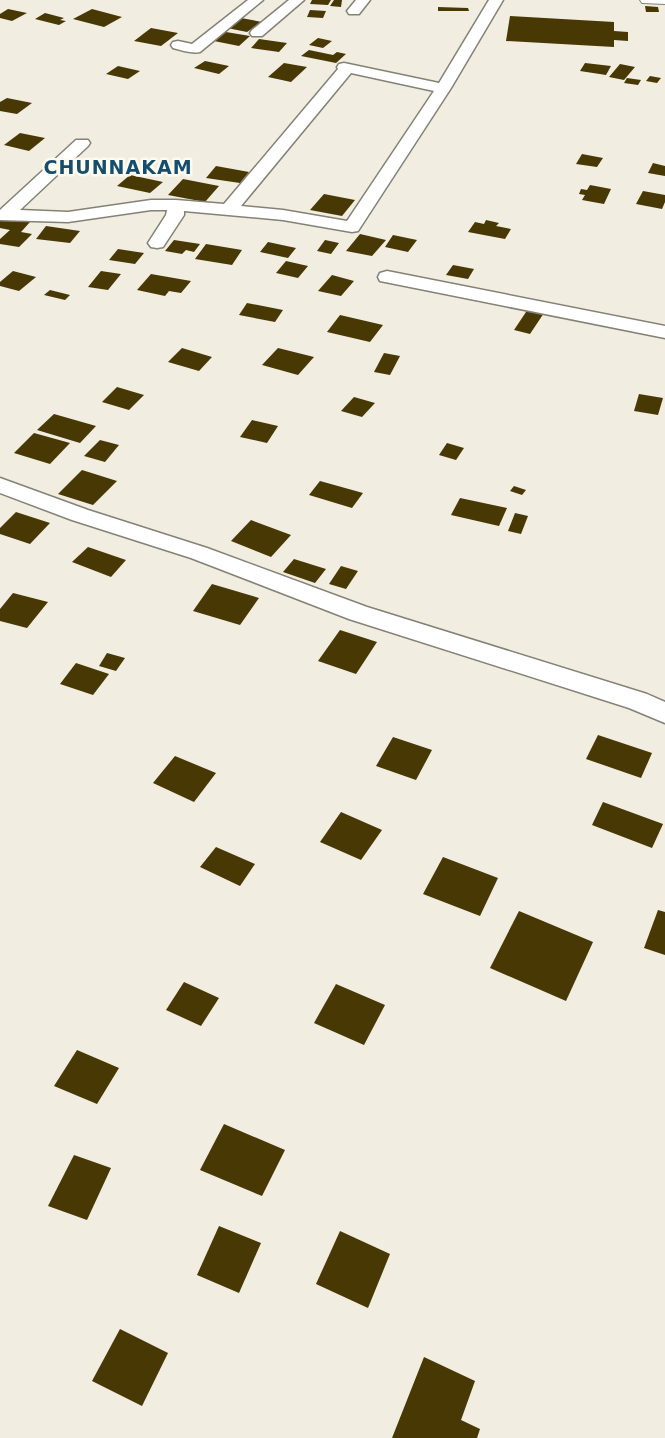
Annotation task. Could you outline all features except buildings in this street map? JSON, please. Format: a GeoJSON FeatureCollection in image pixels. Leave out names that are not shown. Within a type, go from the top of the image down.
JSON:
{"type":"FeatureCollection","features":[{"type":"Feature","properties":{"kind":"main road"},"geometry":{"type":"LineString","coordinates":[[647,0],[665,0]]}},
{"type":"Feature","properties":{"kind":"street"},"geometry":{"type":"LineString","coordinates":[[178,45],[195,49],[256,0]]}},
{"type":"Feature","properties":{"kind":"street"},"geometry":{"type":"LineString","coordinates":[[257,33],[297,0]]}},
{"type":"Feature","properties":{"kind":"street"},"geometry":{"type":"LineString","coordinates":[[3,215],[68,217],[151,205],[176,205],[283,215],[352,227],[443,88],[496,0]]}},
{"type":"Feature","properties":{"kind":"street"},"geometry":{"type":"LineString","coordinates":[[229,209],[345,67],[443,88]]}},
{"type":"Feature","properties":{"kind":"street"},"geometry":{"type":"LineString","coordinates":[[3,215],[82,143]]}},
{"type":"Feature","properties":{"kind":"street"},"geometry":{"type":"LineString","coordinates":[[157,243],[175,215],[176,205]]}},
{"type":"Feature","properties":{"kind":"street"},"geometry":{"type":"LineString","coordinates":[[387,277],[665,332]]}},
{"type":"Feature","properties":{"kind":"street"},"geometry":{"type":"LineString","coordinates":[[0,485],[80,515],[200,553],[358,613],[638,701],[665,713]]}},
{"type":"Feature","properties":{"kind":"district","name":"CHUNNAKAM"},"geometry":{"type":"Point","coordinates":[118,167]}}]}
